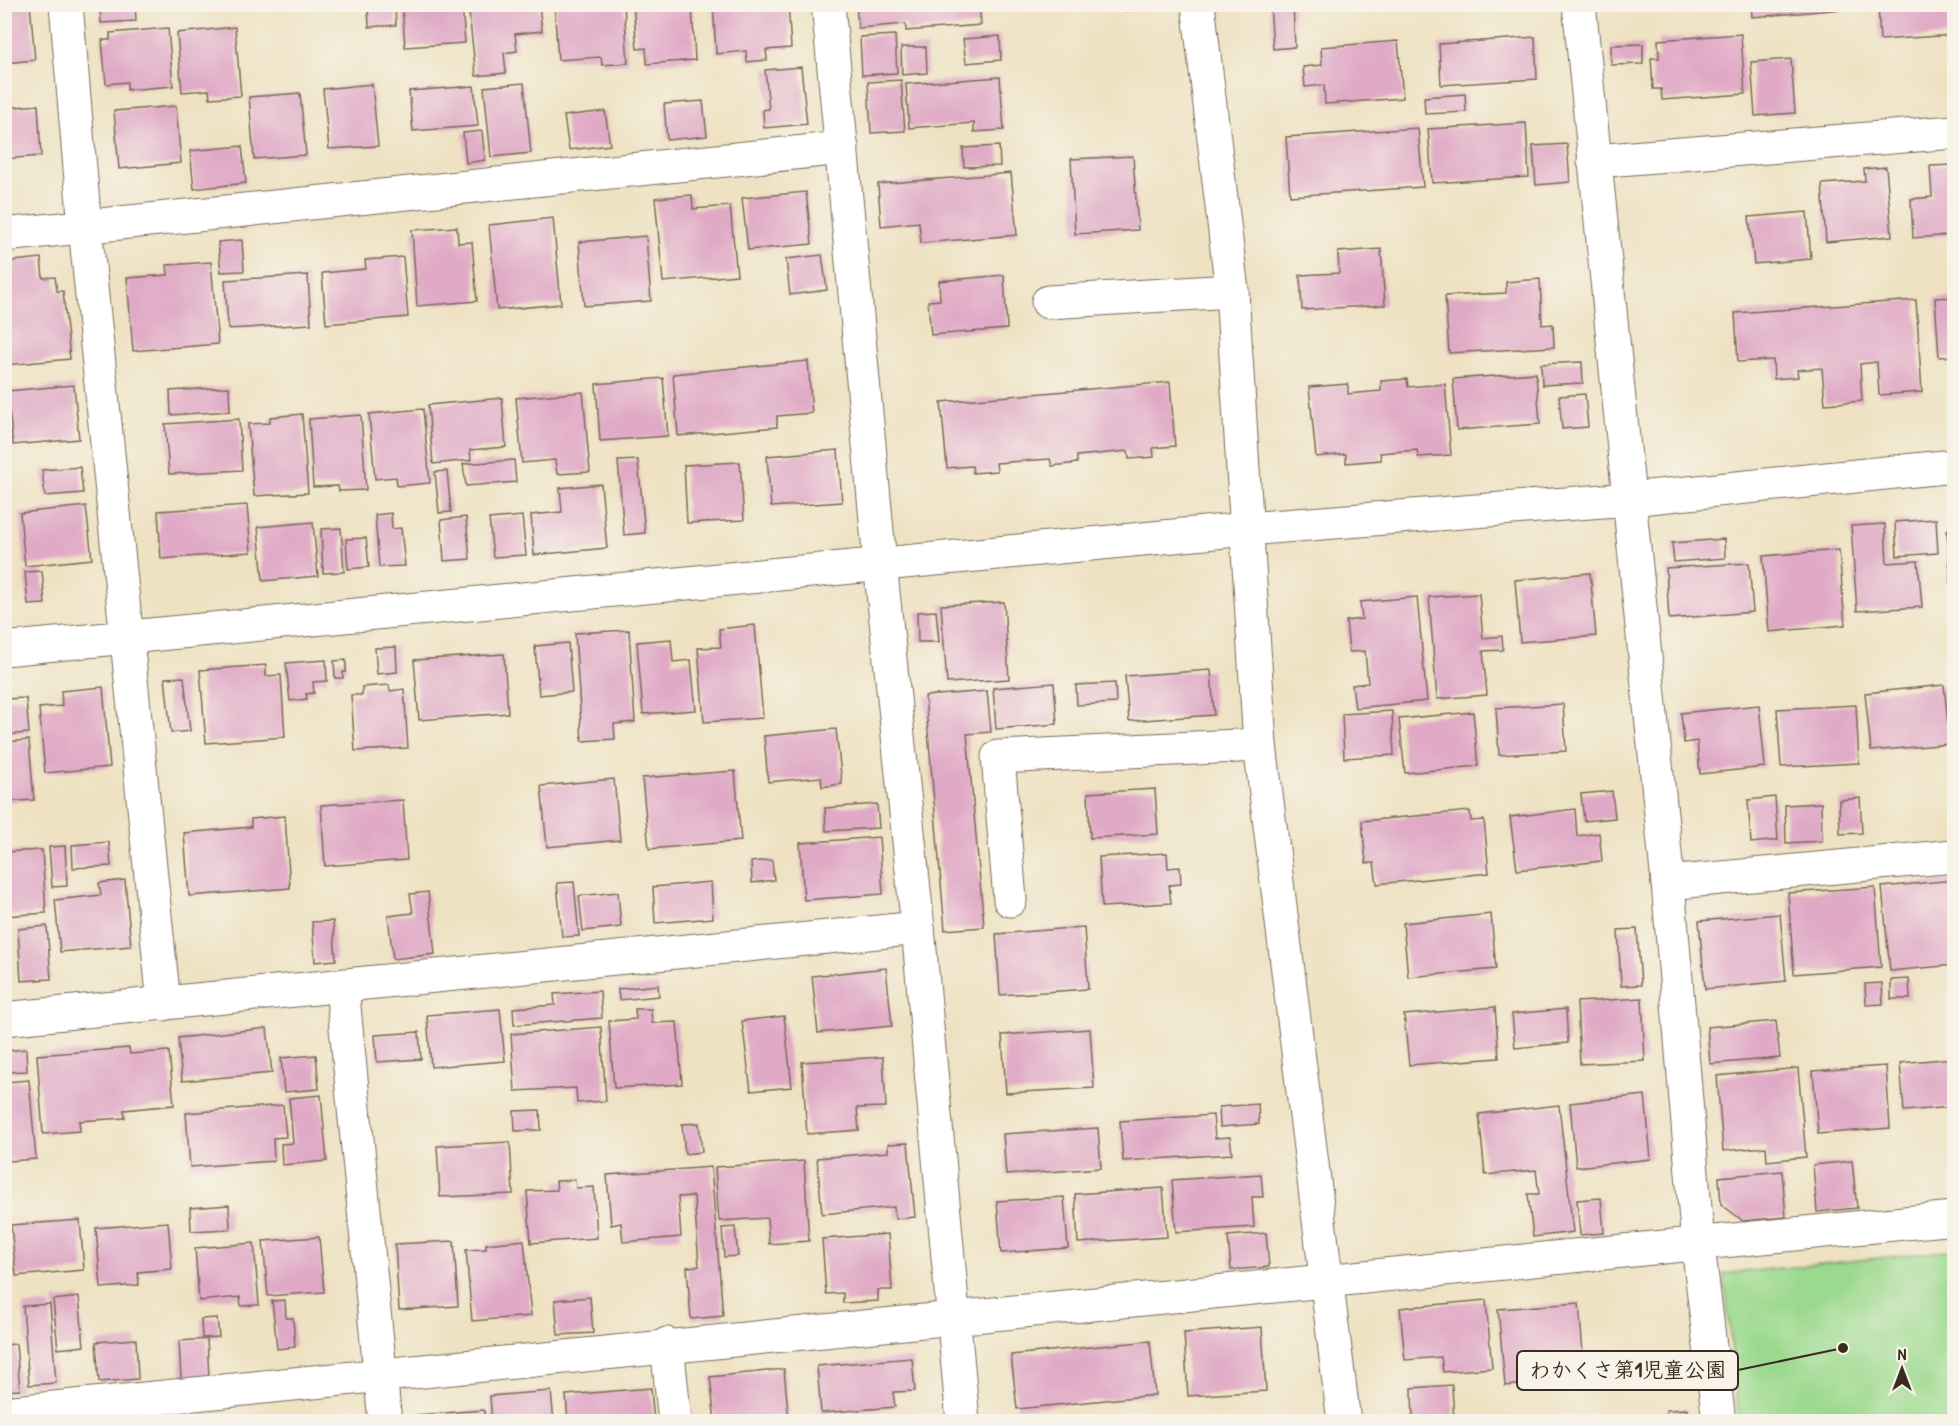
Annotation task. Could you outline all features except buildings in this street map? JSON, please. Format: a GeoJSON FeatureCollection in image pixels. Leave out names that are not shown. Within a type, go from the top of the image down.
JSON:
{"type":"FeatureCollection","features":[{"type":"Feature","properties":{"kind":"street"},"geometry":{"type":"LineString","coordinates":[[66,4],[85,227],[164,1004]]}},
{"type":"Feature","properties":{"kind":"street"},"geometry":{"type":"LineString","coordinates":[[828,4],[880,563],[918,928],[963,1422]]}},
{"type":"Feature","properties":{"kind":"street"},"geometry":{"type":"LineString","coordinates":[[1198,4],[1232,291],[1260,745],[1344,1422]]}},
{"type":"Feature","properties":{"kind":"street"},"geometry":{"type":"LineString","coordinates":[[1579,4],[1668,883],[1698,1245],[1719,1422]]}},
{"type":"Feature","properties":{"kind":"street"},"geometry":{"type":"LineString","coordinates":[[1594,161],[1954,132]]}},
{"type":"Feature","properties":{"kind":"street"},"geometry":{"type":"LineString","coordinates":[[4,235],[842,148]]}},
{"type":"Feature","properties":{"kind":"street"},"geometry":{"type":"LineString","coordinates":[[1048,302],[1232,291]]}},
{"type":"Feature","properties":{"kind":"street"},"geometry":{"type":"LineString","coordinates":[[4,649],[880,563],[1246,529],[1629,499],[1954,466]]}},
{"type":"Feature","properties":{"kind":"street"},"geometry":{"type":"LineString","coordinates":[[1010,900],[998,758],[1260,745]]}},
{"type":"Feature","properties":{"kind":"street"},"geometry":{"type":"LineString","coordinates":[[1668,883],[1954,856]]}},
{"type":"Feature","properties":{"kind":"street"},"geometry":{"type":"LineString","coordinates":[[4,1019],[918,928]]}},
{"type":"Feature","properties":{"kind":"street"},"geometry":{"type":"LineString","coordinates":[[342,987],[385,1422]]}},
{"type":"Feature","properties":{"kind":"street"},"geometry":{"type":"LineString","coordinates":[[4,1413],[88,1413],[381,1372],[953,1316],[1327,1283],[1954,1218]]}},
{"type":"Feature","properties":{"kind":"street"},"geometry":{"type":"LineString","coordinates":[[667,1344],[675,1422]]}},
{"type":"Feature","properties":{"kind":"green space"},"geometry":{"type":"Polygon","coordinates":[[[1954,1250],[1954,1421],[1739,1421],[1724,1274],[1954,1250]]]}},
{"type":"Feature","properties":{"kind":"place","name":"わかくさ第1児童公園"},"geometry":{"type":"Point","coordinates":[1843,1348]}}]}
